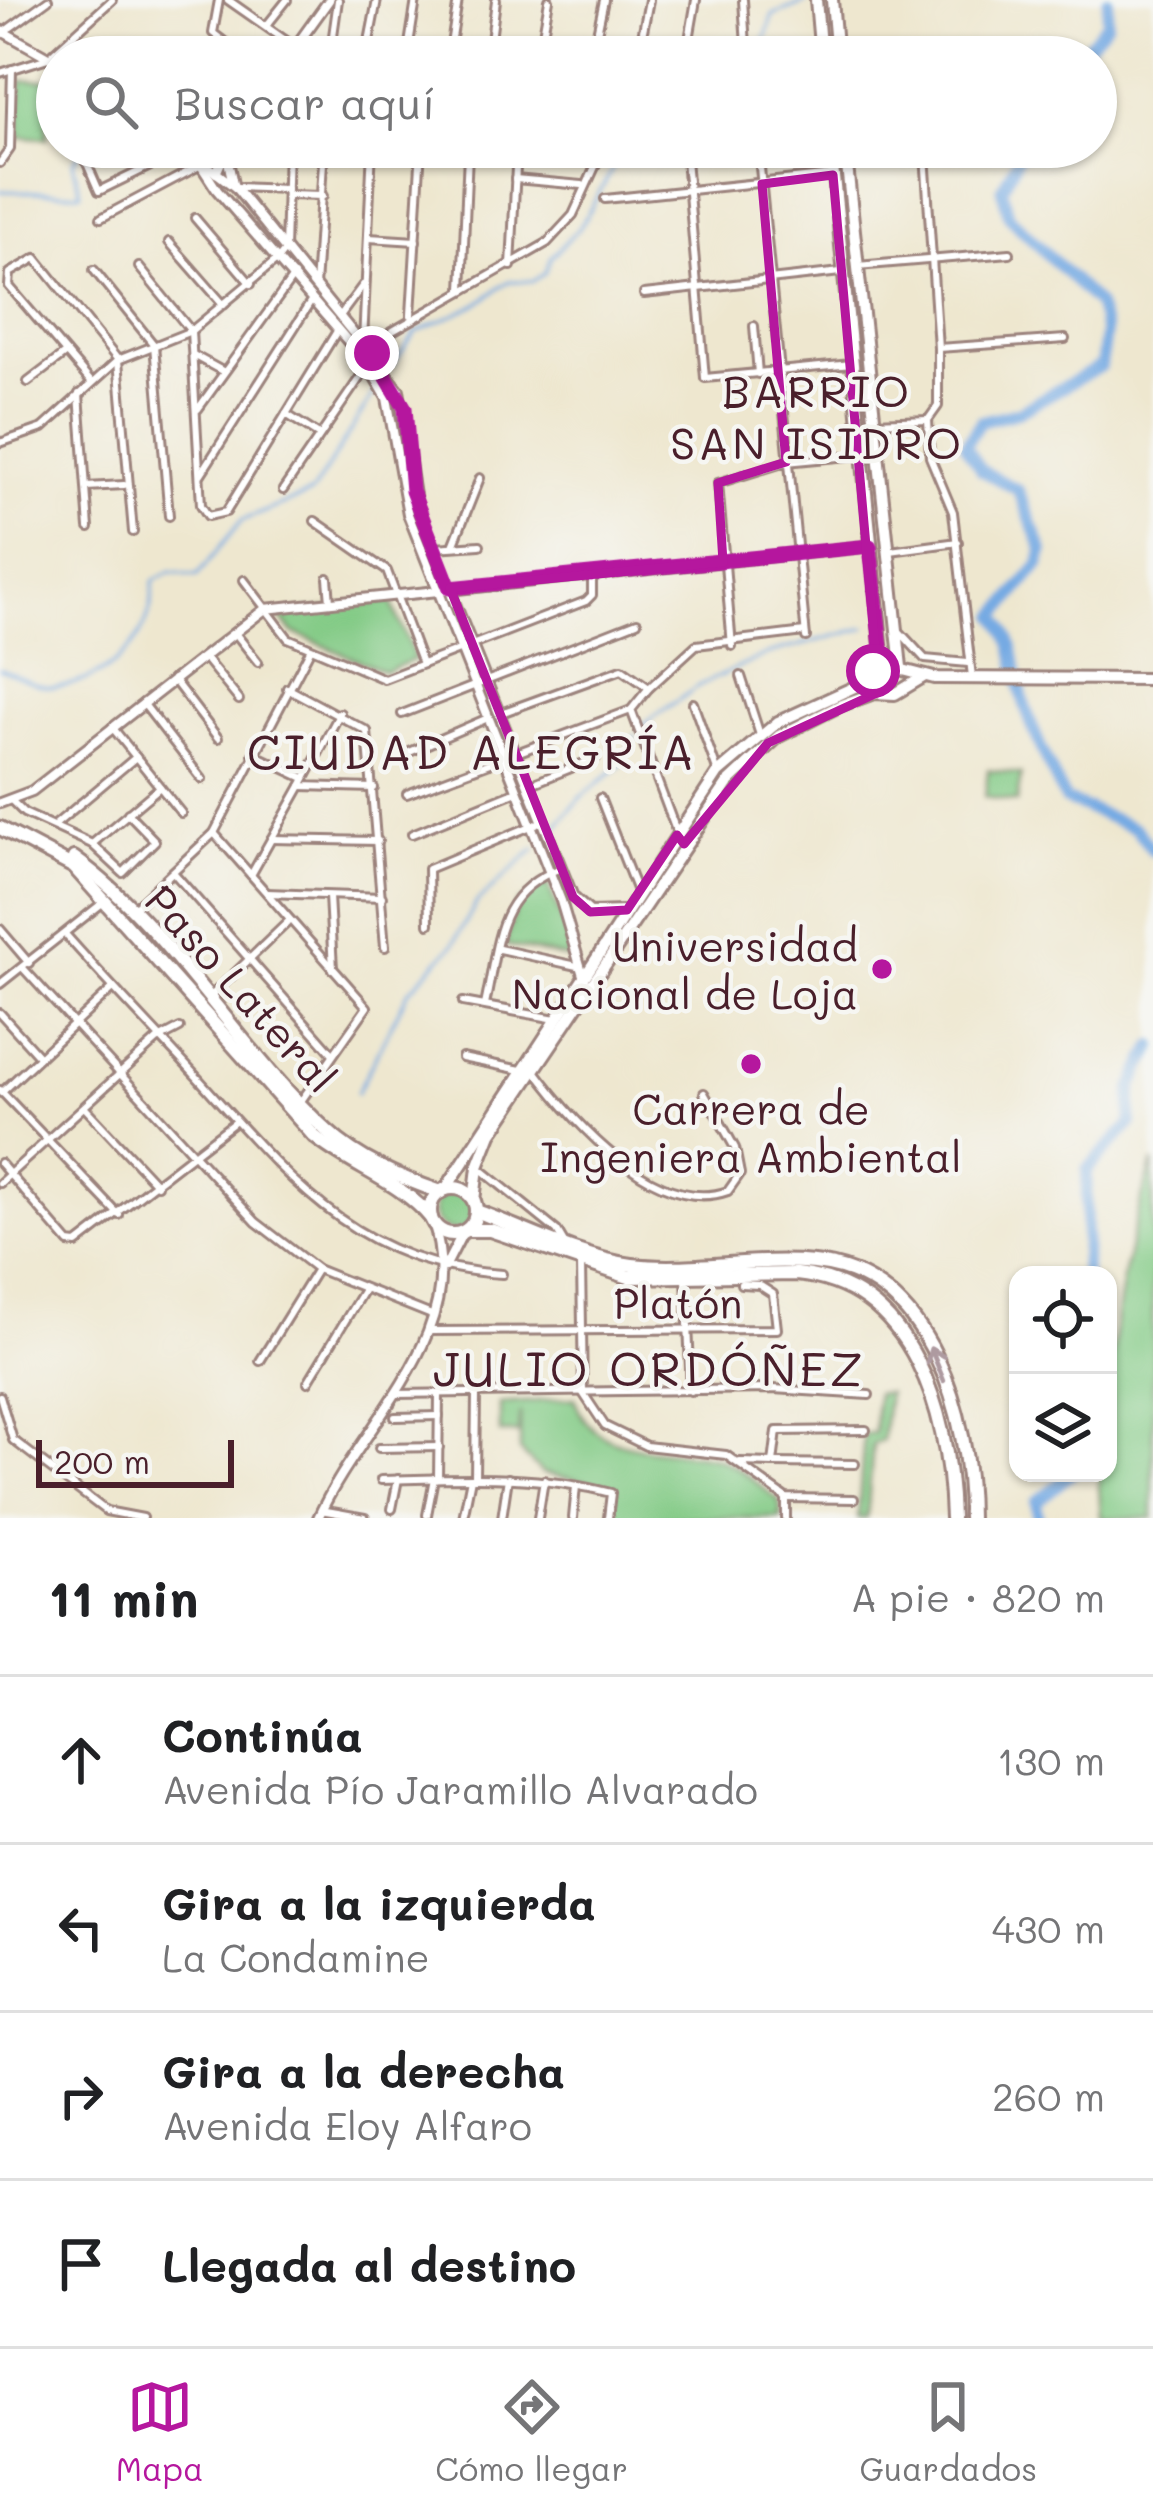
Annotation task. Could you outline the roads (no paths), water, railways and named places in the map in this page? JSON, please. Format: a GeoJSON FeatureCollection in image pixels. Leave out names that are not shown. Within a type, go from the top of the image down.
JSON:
{"type":"FeatureCollection","features":[{"type":"Feature","properties":{"kind":"highway"},"geometry":{"type":"LineString","coordinates":[[0,823],[46,848],[106,900],[314,1136],[341,1159],[404,1193],[448,1233],[490,1230],[629,1277],[819,1276],[878,1307],[910,1344],[943,1424],[952,1518]]}},
{"type":"Feature","properties":{"kind":"highway","name":"Paso Lateral"},"geometry":{"type":"LineString","coordinates":[[0,823],[63,850],[131,910],[345,1146],[381,1168],[443,1191]]}},
{"type":"Feature","properties":{"kind":"highway"},"geometry":{"type":"LineString","coordinates":[[432,1220],[431,1206],[443,1191],[465,1191],[475,1206],[564,1243],[639,1265],[825,1264],[886,1289],[922,1326],[943,1374],[968,1469],[970,1518]]}},
{"type":"Feature","properties":{"kind":"highway"},"geometry":{"type":"LineString","coordinates":[[465,1231],[475,1206]]}},
{"type":"Feature","properties":{"kind":"main road"},"geometry":{"type":"LineString","coordinates":[[816,0],[819,36],[835,33]]}},
{"type":"Feature","properties":{"kind":"main road"},"geometry":{"type":"LineString","coordinates":[[832,0],[835,36]]}},
{"type":"Feature","properties":{"kind":"main road"},"geometry":{"type":"LineString","coordinates":[[832,168],[870,546],[893,622],[902,689]]}},
{"type":"Feature","properties":{"kind":"main road"},"geometry":{"type":"LineString","coordinates":[[443,1191],[487,1132],[583,977],[681,839],[718,773],[760,735],[872,679],[880,664],[885,551],[847,168]]}},
{"type":"Feature","properties":{"kind":"main road"},"geometry":{"type":"LineString","coordinates":[[837,220],[852,219]]}},
{"type":"Feature","properties":{"kind":"main road"},"geometry":{"type":"LineString","coordinates":[[847,315],[862,313]]}},
{"type":"Feature","properties":{"kind":"main road"},"geometry":{"type":"LineString","coordinates":[[856,409],[872,407]]}},
{"type":"Feature","properties":{"kind":"main road"},"geometry":{"type":"LineString","coordinates":[[865,506],[880,503]]}},
{"type":"Feature","properties":{"kind":"main road"},"geometry":{"type":"LineString","coordinates":[[880,664],[891,662],[925,676],[1153,679]]}},
{"type":"Feature","properties":{"kind":"main road"},"geometry":{"type":"LineString","coordinates":[[528,1067],[638,894],[728,783],[768,743],[879,692],[892,694],[925,676]]}},
{"type":"Feature","properties":{"kind":"main road"},"geometry":{"type":"LineString","coordinates":[[872,679],[879,692]]}},
{"type":"Feature","properties":{"kind":"main road"},"geometry":{"type":"LineString","coordinates":[[475,1206],[487,1132]]}},
{"type":"Feature","properties":{"kind":"street"},"geometry":{"type":"LineString","coordinates":[[36,51],[2,31],[48,0]]}},
{"type":"Feature","properties":{"kind":"street"},"geometry":{"type":"LineString","coordinates":[[76,36],[112,0]]}},
{"type":"Feature","properties":{"kind":"street"},"geometry":{"type":"LineString","coordinates":[[217,36],[213,33],[219,0]]}},
{"type":"Feature","properties":{"kind":"street"},"geometry":{"type":"LineString","coordinates":[[228,0],[241,3],[282,36]]}},
{"type":"Feature","properties":{"kind":"street"},"geometry":{"type":"LineString","coordinates":[[267,25],[286,0]]}},
{"type":"Feature","properties":{"kind":"street"},"geometry":{"type":"LineString","coordinates":[[305,36],[334,0]]}},
{"type":"Feature","properties":{"kind":"street"},"geometry":{"type":"LineString","coordinates":[[331,36],[334,0]]}},
{"type":"Feature","properties":{"kind":"street"},"geometry":{"type":"LineString","coordinates":[[370,36],[377,0]]}},
{"type":"Feature","properties":{"kind":"street"},"geometry":{"type":"LineString","coordinates":[[410,36],[416,0]]}},
{"type":"Feature","properties":{"kind":"street"},"geometry":{"type":"LineString","coordinates":[[452,36],[458,0]]}},
{"type":"Feature","properties":{"kind":"street"},"geometry":{"type":"LineString","coordinates":[[492,36],[496,0]]}},
{"type":"Feature","properties":{"kind":"street"},"geometry":{"type":"LineString","coordinates":[[543,36],[549,0]]}},
{"type":"Feature","properties":{"kind":"street"},"geometry":{"type":"LineString","coordinates":[[596,36],[604,0]]}},
{"type":"Feature","properties":{"kind":"street"},"geometry":{"type":"LineString","coordinates":[[642,36],[649,0]]}},
{"type":"Feature","properties":{"kind":"street"},"geometry":{"type":"LineString","coordinates":[[690,36],[696,0]]}},
{"type":"Feature","properties":{"kind":"street"},"geometry":{"type":"LineString","coordinates":[[743,0],[745,36]]}},
{"type":"Feature","properties":{"kind":"street"},"geometry":{"type":"LineString","coordinates":[[0,73],[36,64]]}},
{"type":"Feature","properties":{"kind":"street"},"geometry":{"type":"LineString","coordinates":[[0,163],[10,154],[12,70]]}},
{"type":"Feature","properties":{"kind":"street"},"geometry":{"type":"LineString","coordinates":[[89,168],[99,191],[151,168]]}},
{"type":"Feature","properties":{"kind":"street"},"geometry":{"type":"LineString","coordinates":[[100,218],[195,168]]}},
{"type":"Feature","properties":{"kind":"street"},"geometry":{"type":"LineString","coordinates":[[205,168],[218,190],[337,331],[369,358],[405,408],[408,463],[434,548],[562,868],[582,907],[611,914],[627,910]]}},
{"type":"Feature","properties":{"kind":"street"},"geometry":{"type":"LineString","coordinates":[[211,168],[235,187],[363,343],[391,412],[408,514],[550,872],[583,977]]}},
{"type":"Feature","properties":{"kind":"street"},"geometry":{"type":"LineString","coordinates":[[218,168],[218,190]]}},
{"type":"Feature","properties":{"kind":"street"},"geometry":{"type":"LineString","coordinates":[[231,168],[235,187]]}},
{"type":"Feature","properties":{"kind":"street"},"geometry":{"type":"LineString","coordinates":[[0,443],[43,428],[118,360],[191,331],[278,260],[285,250],[288,168]]}},
{"type":"Feature","properties":{"kind":"street"},"geometry":{"type":"LineString","coordinates":[[315,287],[323,168]]}},
{"type":"Feature","properties":{"kind":"street"},"geometry":{"type":"LineString","coordinates":[[363,343],[371,168]]}},
{"type":"Feature","properties":{"kind":"street"},"geometry":{"type":"LineString","coordinates":[[411,316],[420,168]]}},
{"type":"Feature","properties":{"kind":"street"},"geometry":{"type":"LineString","coordinates":[[462,290],[467,168]]}},
{"type":"Feature","properties":{"kind":"street"},"geometry":{"type":"LineString","coordinates":[[511,266],[516,168]]}},
{"type":"Feature","properties":{"kind":"street"},"geometry":{"type":"LineString","coordinates":[[283,490],[369,358],[411,316],[511,266],[563,228],[592,168]]}},
{"type":"Feature","properties":{"kind":"street"},"geometry":{"type":"LineString","coordinates":[[688,168],[705,378],[852,364]]}},
{"type":"Feature","properties":{"kind":"street"},"geometry":{"type":"LineString","coordinates":[[407,794],[515,749],[631,710],[696,645],[806,635],[760,168]]}},
{"type":"Feature","properties":{"kind":"street"},"geometry":{"type":"LineString","coordinates":[[926,168],[938,348],[938,406],[928,420],[934,476],[953,512],[972,677]]}},
{"type":"Feature","properties":{"kind":"street"},"geometry":{"type":"LineString","coordinates":[[604,199],[833,175]]}},
{"type":"Feature","properties":{"kind":"street"},"geometry":{"type":"LineString","coordinates":[[515,179],[582,185]]}},
{"type":"Feature","properties":{"kind":"street"},"geometry":{"type":"LineString","coordinates":[[235,187],[322,196]]}},
{"type":"Feature","properties":{"kind":"street"},"geometry":{"type":"LineString","coordinates":[[195,218],[251,284]]}},
{"type":"Feature","properties":{"kind":"street"},"geometry":{"type":"LineString","coordinates":[[369,238],[416,241]]}},
{"type":"Feature","properties":{"kind":"street"},"geometry":{"type":"LineString","coordinates":[[169,242],[224,305]]}},
{"type":"Feature","properties":{"kind":"street"},"geometry":{"type":"LineString","coordinates":[[857,266],[1010,253]]}},
{"type":"Feature","properties":{"kind":"street"},"geometry":{"type":"LineString","coordinates":[[91,382],[8,279],[36,258],[118,360],[133,532]]}},
{"type":"Feature","properties":{"kind":"street"},"geometry":{"type":"LineString","coordinates":[[140,267],[191,331],[204,513],[214,518],[226,512],[337,331]]}},
{"type":"Feature","properties":{"kind":"street"},"geometry":{"type":"LineString","coordinates":[[94,270],[154,345],[169,516]]}},
{"type":"Feature","properties":{"kind":"street"},"geometry":{"type":"LineString","coordinates":[[644,294],[841,272]]}},
{"type":"Feature","properties":{"kind":"street"},"geometry":{"type":"LineString","coordinates":[[196,411],[294,276]]}},
{"type":"Feature","properties":{"kind":"street"},"geometry":{"type":"LineString","coordinates":[[340,316],[365,282]]}},
{"type":"Feature","properties":{"kind":"street"},"geometry":{"type":"LineString","coordinates":[[201,475],[312,300]]}},
{"type":"Feature","properties":{"kind":"street"},"geometry":{"type":"LineString","coordinates":[[754,326],[758,374]]}},
{"type":"Feature","properties":{"kind":"street"},"geometry":{"type":"LineString","coordinates":[[938,348],[1065,339]]}},
{"type":"Feature","properties":{"kind":"street"},"geometry":{"type":"LineString","coordinates":[[28,382],[66,353]]}},
{"type":"Feature","properties":{"kind":"street"},"geometry":{"type":"LineString","coordinates":[[193,355],[224,372]]}},
{"type":"Feature","properties":{"kind":"street"},"geometry":{"type":"LineString","coordinates":[[79,391],[89,528]]}},
{"type":"Feature","properties":{"kind":"street"},"geometry":{"type":"LineString","coordinates":[[286,414],[319,435]]}},
{"type":"Feature","properties":{"kind":"street"},"geometry":{"type":"LineString","coordinates":[[874,422],[928,420]]}},
{"type":"Feature","properties":{"kind":"street"},"geometry":{"type":"LineString","coordinates":[[732,642],[717,486],[725,478],[786,462],[860,455]]}},
{"type":"Feature","properties":{"kind":"street"},"geometry":{"type":"LineString","coordinates":[[396,463],[408,463]]}},
{"type":"Feature","properties":{"kind":"street"},"geometry":{"type":"LineString","coordinates":[[453,547],[479,478]]}},
{"type":"Feature","properties":{"kind":"street"},"geometry":{"type":"LineString","coordinates":[[86,487],[126,484]]}},
{"type":"Feature","properties":{"kind":"street"},"geometry":{"type":"LineString","coordinates":[[315,521],[387,571],[392,595],[422,664]]}},
{"type":"Feature","properties":{"kind":"street"},"geometry":{"type":"LineString","coordinates":[[885,551],[958,542]]}},
{"type":"Feature","properties":{"kind":"street"},"geometry":{"type":"LineString","coordinates":[[434,548],[480,545]]}},
{"type":"Feature","properties":{"kind":"street"},"geometry":{"type":"LineString","coordinates":[[0,803],[32,791],[265,609],[870,546]]}},
{"type":"Feature","properties":{"kind":"street"},"geometry":{"type":"LineString","coordinates":[[244,580],[286,637],[382,679],[586,601],[593,592],[592,576]]}},
{"type":"Feature","properties":{"kind":"street"},"geometry":{"type":"LineString","coordinates":[[328,578],[330,602]]}},
{"type":"Feature","properties":{"kind":"street"},"geometry":{"type":"LineString","coordinates":[[402,713],[638,622]]}},
{"type":"Feature","properties":{"kind":"street"},"geometry":{"type":"LineString","coordinates":[[893,622],[925,659],[968,663]]}},
{"type":"Feature","properties":{"kind":"street"},"geometry":{"type":"LineString","coordinates":[[235,633],[258,662]]}},
{"type":"Feature","properties":{"kind":"street"},"geometry":{"type":"LineString","coordinates":[[131,910],[214,833],[311,649]]}},
{"type":"Feature","properties":{"kind":"street"},"geometry":{"type":"LineString","coordinates":[[204,657],[239,700]]}},
{"type":"Feature","properties":{"kind":"street"},"geometry":{"type":"LineString","coordinates":[[501,713],[625,669],[649,688]]}},
{"type":"Feature","properties":{"kind":"street"},"geometry":{"type":"LineString","coordinates":[[741,676],[760,735]]}},
{"type":"Feature","properties":{"kind":"street"},"geometry":{"type":"LineString","coordinates":[[173,679],[218,738]]}},
{"type":"Feature","properties":{"kind":"street"},"geometry":{"type":"LineString","coordinates":[[287,688],[366,728],[385,947]]}},
{"type":"Feature","properties":{"kind":"street"},"geometry":{"type":"LineString","coordinates":[[142,703],[202,779]]}},
{"type":"Feature","properties":{"kind":"street"},"geometry":{"type":"LineString","coordinates":[[692,703],[718,773]]}},
{"type":"Feature","properties":{"kind":"street"},"geometry":{"type":"LineString","coordinates":[[631,710],[681,839]]}},
{"type":"Feature","properties":{"kind":"street"},"geometry":{"type":"LineString","coordinates":[[251,875],[340,713]]}},
{"type":"Feature","properties":{"kind":"street"},"geometry":{"type":"LineString","coordinates":[[405,754],[488,718]]}},
{"type":"Feature","properties":{"kind":"street"},"geometry":{"type":"LineString","coordinates":[[112,727],[181,813]]}},
{"type":"Feature","properties":{"kind":"street"},"geometry":{"type":"LineString","coordinates":[[254,754],[303,782],[374,788]]}},
{"type":"Feature","properties":{"kind":"street"},"geometry":{"type":"LineString","coordinates":[[55,825],[136,757]]}},
{"type":"Feature","properties":{"kind":"street"},"geometry":{"type":"LineString","coordinates":[[529,785],[596,758]]}},
{"type":"Feature","properties":{"kind":"street"},"geometry":{"type":"LineString","coordinates":[[92,844],[160,787]]}},
{"type":"Feature","properties":{"kind":"street"},"geometry":{"type":"LineString","coordinates":[[412,834],[517,791]]}},
{"type":"Feature","properties":{"kind":"street"},"geometry":{"type":"LineString","coordinates":[[600,798],[638,894]]}},
{"type":"Feature","properties":{"kind":"street"},"geometry":{"type":"LineString","coordinates":[[11,800],[24,812],[92,844],[123,874],[155,841],[128,813]]}},
{"type":"Feature","properties":{"kind":"street"},"geometry":{"type":"LineString","coordinates":[[429,924],[428,869],[543,821]]}},
{"type":"Feature","properties":{"kind":"street"},"geometry":{"type":"LineString","coordinates":[[214,833],[367,1007],[302,1101]]}},
{"type":"Feature","properties":{"kind":"street"},"geometry":{"type":"LineString","coordinates":[[271,839],[379,841]]}},
{"type":"Feature","properties":{"kind":"street"},"geometry":{"type":"LineString","coordinates":[[485,1005],[514,895],[562,868]]}},
{"type":"Feature","properties":{"kind":"street"},"geometry":{"type":"LineString","coordinates":[[173,872],[333,1054]]}},
{"type":"Feature","properties":{"kind":"street"},"geometry":{"type":"LineString","coordinates":[[267,893],[382,897]]}},
{"type":"Feature","properties":{"kind":"street"},"geometry":{"type":"LineString","coordinates":[[329,896],[333,969]]}},
{"type":"Feature","properties":{"kind":"street"},"geometry":{"type":"LineString","coordinates":[[0,984],[106,900]]}},
{"type":"Feature","properties":{"kind":"street"},"geometry":{"type":"LineString","coordinates":[[210,997],[290,920]]}},
{"type":"Feature","properties":{"kind":"street"},"geometry":{"type":"LineString","coordinates":[[0,929],[119,1075],[256,1222],[317,1269],[435,1316]]}},
{"type":"Feature","properties":{"kind":"street"},"geometry":{"type":"LineString","coordinates":[[65,934],[291,1181],[346,1226],[445,1269],[502,1274]]}},
{"type":"Feature","properties":{"kind":"street"},"geometry":{"type":"LineString","coordinates":[[498,949],[583,977]]}},
{"type":"Feature","properties":{"kind":"street"},"geometry":{"type":"LineString","coordinates":[[112,989],[1,1092],[119,1215]]}},
{"type":"Feature","properties":{"kind":"street"},"geometry":{"type":"LineString","coordinates":[[464,1002],[556,1018]]}},
{"type":"Feature","properties":{"kind":"street"},"geometry":{"type":"LineString","coordinates":[[0,1013],[39,1056]]}},
{"type":"Feature","properties":{"kind":"street"},"geometry":{"type":"LineString","coordinates":[[0,1183],[158,1040],[180,1028]]}},
{"type":"Feature","properties":{"kind":"street"},"geometry":{"type":"LineString","coordinates":[[462,1058],[528,1067],[574,1121],[612,1156],[674,1189],[701,1196],[728,1191],[740,1168],[704,1094]]}},
{"type":"Feature","properties":{"kind":"street"},"geometry":{"type":"LineString","coordinates":[[86,1109],[157,1185]]}},
{"type":"Feature","properties":{"kind":"street"},"geometry":{"type":"LineString","coordinates":[[0,1163],[72,1244],[119,1215],[236,1121]]}},
{"type":"Feature","properties":{"kind":"street"},"geometry":{"type":"LineString","coordinates":[[478,1167],[557,1231],[564,1243]]}},
{"type":"Feature","properties":{"kind":"street"},"geometry":{"type":"LineString","coordinates":[[432,1220],[445,1269]]}},
{"type":"Feature","properties":{"kind":"street"},"geometry":{"type":"LineString","coordinates":[[365,1518],[320,1514],[430,1331],[445,1269],[465,1231]]}},
{"type":"Feature","properties":{"kind":"street"},"geometry":{"type":"LineString","coordinates":[[580,1264],[583,1393],[592,1411],[615,1432],[646,1446],[712,1451],[786,1498],[854,1499]]}},
{"type":"Feature","properties":{"kind":"street"},"geometry":{"type":"LineString","coordinates":[[260,1361],[317,1269]]}},
{"type":"Feature","properties":{"kind":"street"},"geometry":{"type":"LineString","coordinates":[[686,1279],[691,1391]]}},
{"type":"Feature","properties":{"kind":"street","name":"Platón"},"geometry":{"type":"LineString","coordinates":[[430,1331],[777,1329],[773,1294],[759,1285],[741,1284]]}},
{"type":"Feature","properties":{"kind":"street"},"geometry":{"type":"LineString","coordinates":[[308,1382],[363,1291]]}},
{"type":"Feature","properties":{"kind":"street"},"geometry":{"type":"LineString","coordinates":[[391,1394],[773,1389],[869,1395]]}},
{"type":"Feature","properties":{"kind":"street"},"geometry":{"type":"LineString","coordinates":[[463,1518],[473,1478],[476,1394]]}},
{"type":"Feature","properties":{"kind":"street"},"geometry":{"type":"LineString","coordinates":[[428,1516],[439,1447],[439,1395]]}},
{"type":"Feature","properties":{"kind":"street"},"geometry":{"type":"LineString","coordinates":[[0,1396],[13,1440],[106,1511],[142,1518]]}},
{"type":"Feature","properties":{"kind":"street"},"geometry":{"type":"LineString","coordinates":[[394,1417],[439,1417]]}},
{"type":"Feature","properties":{"kind":"street"},"geometry":{"type":"LineString","coordinates":[[773,1463],[774,1433],[866,1430]]}},
{"type":"Feature","properties":{"kind":"street"},"geometry":{"type":"LineString","coordinates":[[379,1448],[439,1447]]}},
{"type":"Feature","properties":{"kind":"street"},"geometry":{"type":"LineString","coordinates":[[736,1462],[855,1464]]}},
{"type":"Feature","properties":{"kind":"street"},"geometry":{"type":"LineString","coordinates":[[502,1518],[508,1478]]}},
{"type":"Feature","properties":{"kind":"street"},"geometry":{"type":"LineString","coordinates":[[381,1480],[508,1478],[577,1485],[610,1493],[608,1518]]}},
{"type":"Feature","properties":{"kind":"street"},"geometry":{"type":"LineString","coordinates":[[392,1509],[398,1479]]}},
{"type":"Feature","properties":{"kind":"street"},"geometry":{"type":"LineString","coordinates":[[538,1518],[544,1480]]}},
{"type":"Feature","properties":{"kind":"street"},"geometry":{"type":"LineString","coordinates":[[572,1518],[577,1485]]}},
{"type":"Feature","properties":{"kind":"street"},"geometry":{"type":"LineString","coordinates":[[786,1498],[786,1518]]}},
{"type":"Feature","properties":{"kind":"waterway"},"geometry":{"type":"LineString","coordinates":[[1096,36],[1107,23],[1108,0]]}},
{"type":"Feature","properties":{"kind":"waterway"},"geometry":{"type":"LineString","coordinates":[[766,36],[773,15],[806,2]]}},
{"type":"Feature","properties":{"kind":"waterway"},"geometry":{"type":"LineString","coordinates":[[0,191],[81,193],[74,168]]}},
{"type":"Feature","properties":{"kind":"waterway"},"geometry":{"type":"LineString","coordinates":[[392,366],[416,332],[476,305],[509,281],[533,281],[545,273],[551,257],[580,227],[613,168]]}},
{"type":"Feature","properties":{"kind":"waterway"},"geometry":{"type":"LineString","coordinates":[[1012,168],[1002,189],[1009,216],[1097,304],[1105,332],[1101,366],[1018,412],[981,421],[965,445],[981,470],[1018,490],[1043,550],[1040,564],[997,616],[1012,646],[1026,708],[1065,800],[1135,828],[1153,851]]}},
{"type":"Feature","properties":{"kind":"waterway"},"geometry":{"type":"LineString","coordinates":[[0,669],[54,687],[110,667],[137,639],[152,602],[153,581],[171,572],[197,576],[241,521],[312,493],[377,388]]}},
{"type":"Feature","properties":{"kind":"waterway"},"geometry":{"type":"LineString","coordinates":[[641,726],[700,685],[768,654],[865,628]]}},
{"type":"Feature","properties":{"kind":"waterway"},"geometry":{"type":"LineString","coordinates":[[551,833],[580,798],[621,765],[635,735]]}},
{"type":"Feature","properties":{"kind":"waterway"},"geometry":{"type":"LineString","coordinates":[[357,1093],[408,992],[452,946],[477,902],[535,849]]}},
{"type":"Feature","properties":{"kind":"waterway"},"geometry":{"type":"LineString","coordinates":[[1085,1266],[1087,1170],[1131,1124],[1132,1088],[1153,1046]]}},
{"type":"Feature","properties":{"kind":"waterway"},"geometry":{"type":"LineString","coordinates":[[1038,1518],[1036,1502],[1061,1482]]}},
{"type":"Feature","properties":{"kind":"place","name":"Universidad Nacional de Loja"},"geometry":{"type":"Point","coordinates":[882,969]}},
{"type":"Feature","properties":{"kind":"place","name":"Carrera de Ingeniera Ambiental"},"geometry":{"type":"Point","coordinates":[751,1064]}},
{"type":"Feature","properties":{"kind":"district","name":"BARRIO SAN ISIDRO"},"geometry":{"type":"Point","coordinates":[817,416]}},
{"type":"Feature","properties":{"kind":"district","name":"CIUDAD ALEGRÍA"},"geometry":{"type":"Point","coordinates":[472,751]}},
{"type":"Feature","properties":{"kind":"district","name":"JULIO ORDÓÑEZ"},"geometry":{"type":"Point","coordinates":[649,1368]}}]}
